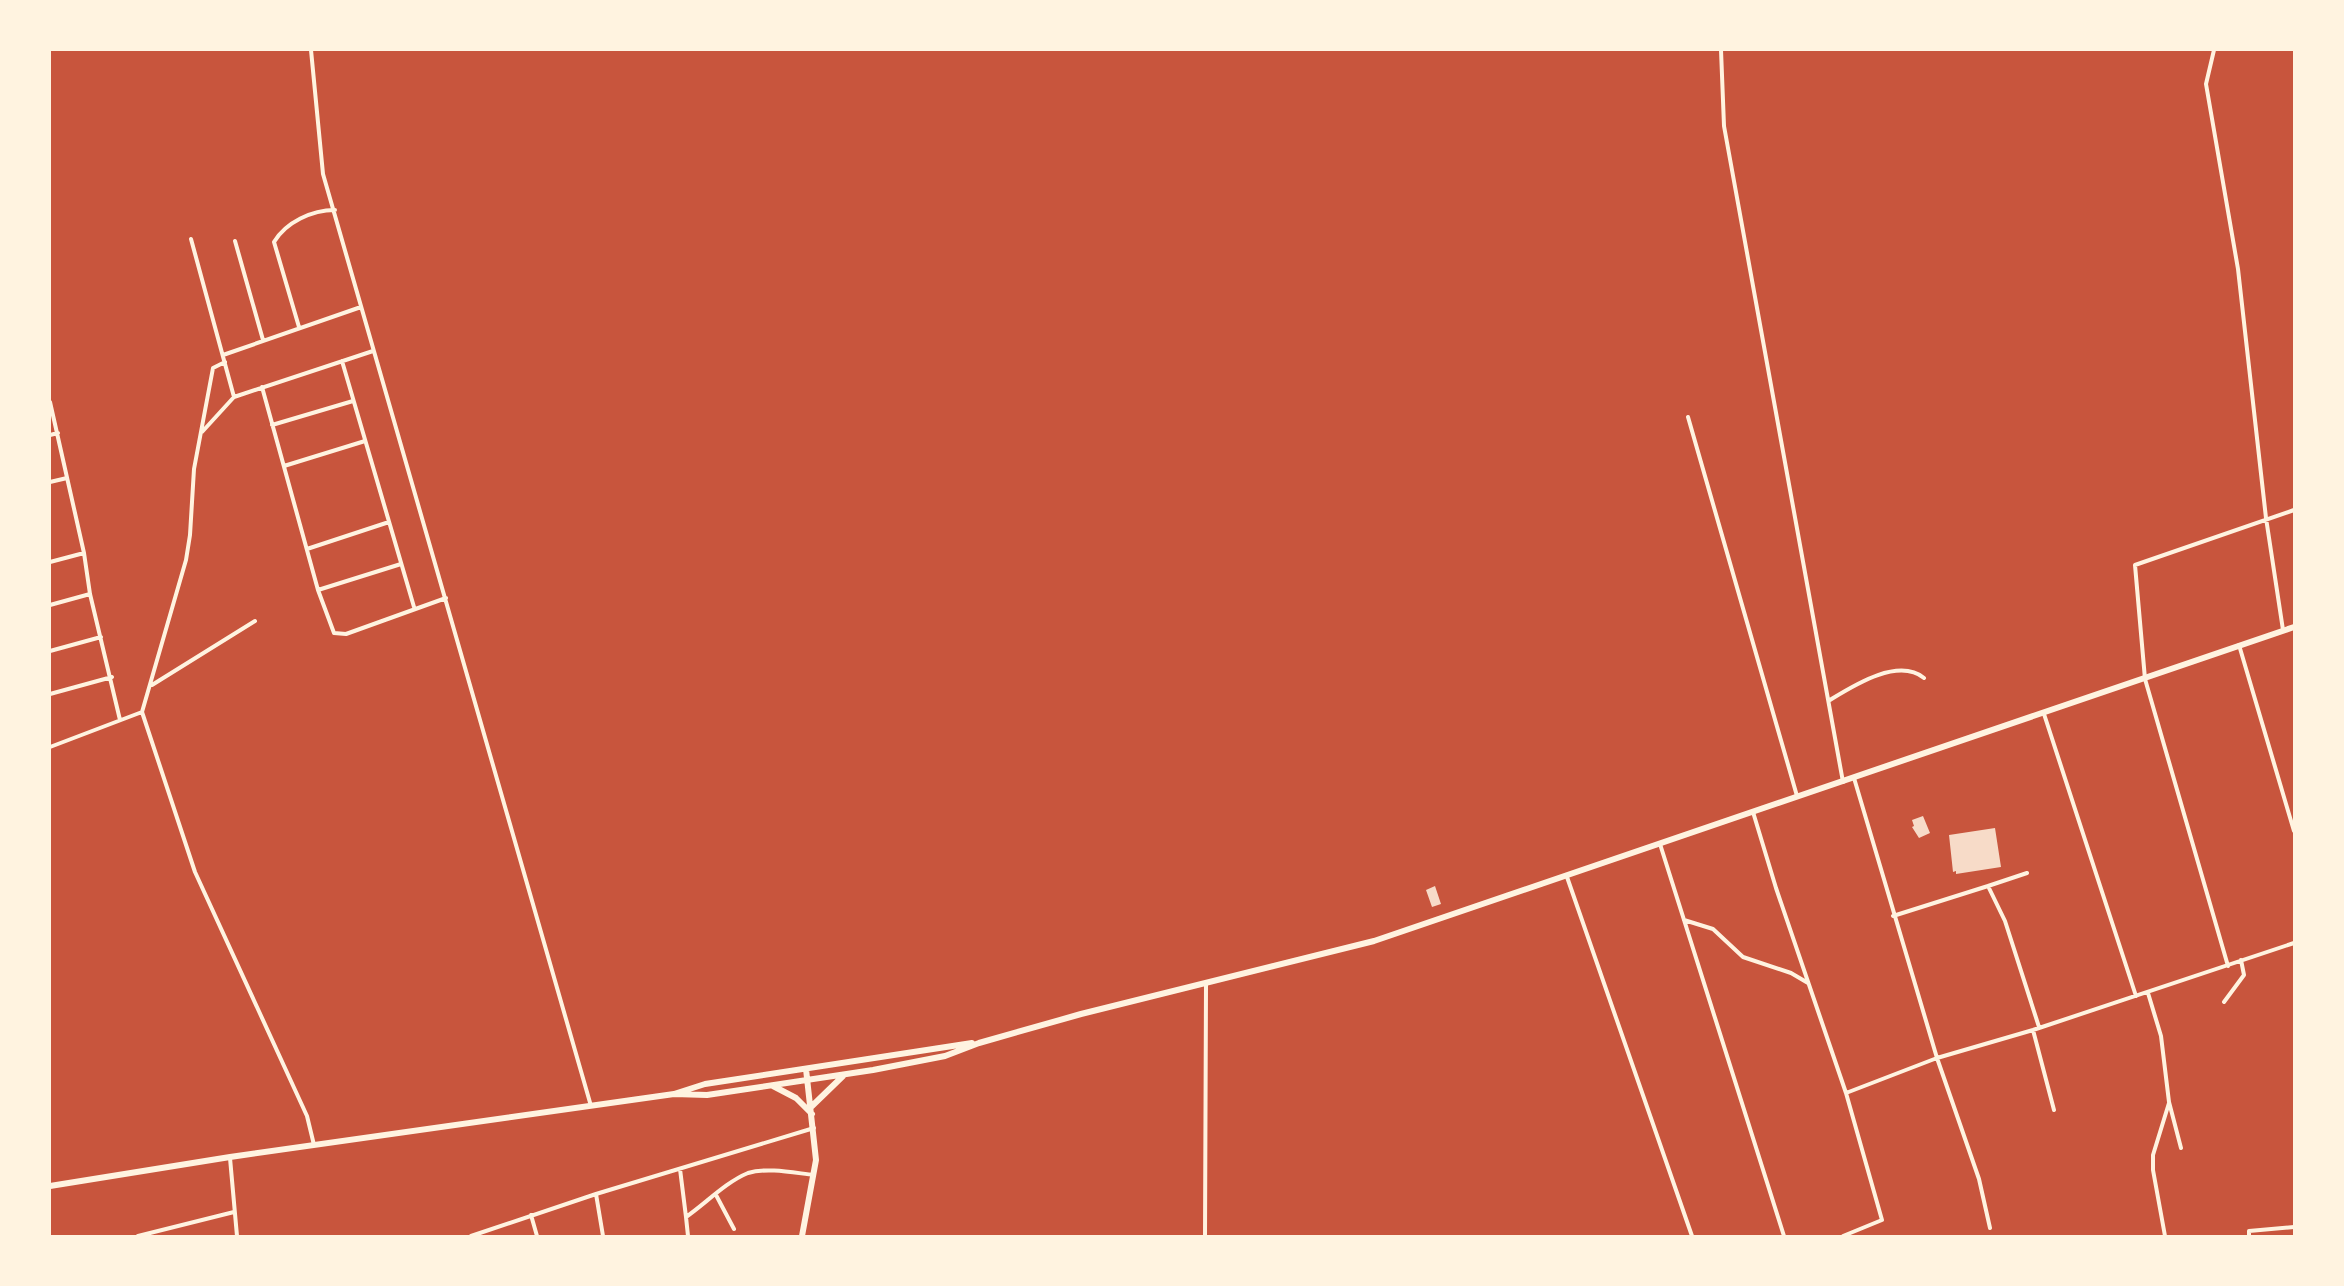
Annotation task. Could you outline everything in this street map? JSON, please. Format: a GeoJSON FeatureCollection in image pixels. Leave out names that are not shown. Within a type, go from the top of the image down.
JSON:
{"type":"FeatureCollection","features":[{"type":"Feature","properties":{"kind":"main road"},"geometry":{"type":"LineString","coordinates":[[674,1094],[707,1095],[945,1056],[979,1043],[1081,1014],[1206,985],[1374,941],[2295,627]]}},
{"type":"Feature","properties":{"kind":"main road"},"geometry":{"type":"LineString","coordinates":[[50,1186],[230,1157],[674,1094],[705,1084],[944,1046],[979,1043]]}},
{"type":"Feature","properties":{"kind":"main road"},"geometry":{"type":"LineString","coordinates":[[802,1236],[815,1176],[814,1128],[806,1069]]}},
{"type":"Feature","properties":{"kind":"main road"},"geometry":{"type":"LineString","coordinates":[[812,1110],[844,1074]]}},
{"type":"Feature","properties":{"kind":"main road"},"geometry":{"type":"LineString","coordinates":[[772,1085],[812,1110]]}},
{"type":"Feature","properties":{"kind":"street"},"geometry":{"type":"LineString","coordinates":[[311,50],[322,166],[373,351],[591,1106]]}},
{"type":"Feature","properties":{"kind":"street"},"geometry":{"type":"LineString","coordinates":[[1721,50],[1724,126],[1830,700],[1843,782]]}},
{"type":"Feature","properties":{"kind":"street"},"geometry":{"type":"LineString","coordinates":[[2214,50],[2206,84],[2238,269],[2266,518],[2283,631]]}},
{"type":"Feature","properties":{"kind":"street"},"geometry":{"type":"LineString","coordinates":[[299,327],[274,242],[287,226],[299,219],[335,210]]}},
{"type":"Feature","properties":{"kind":"street"},"geometry":{"type":"LineString","coordinates":[[191,239],[234,397]]}},
{"type":"Feature","properties":{"kind":"street"},"geometry":{"type":"LineString","coordinates":[[236,241],[264,340]]}},
{"type":"Feature","properties":{"kind":"street"},"geometry":{"type":"LineString","coordinates":[[223,355],[361,307]]}},
{"type":"Feature","properties":{"kind":"street"},"geometry":{"type":"LineString","coordinates":[[201,433],[234,397],[373,351]]}},
{"type":"Feature","properties":{"kind":"street"},"geometry":{"type":"LineString","coordinates":[[342,361],[414,607]]}},
{"type":"Feature","properties":{"kind":"street"},"geometry":{"type":"LineString","coordinates":[[225,362],[216,364],[212,370],[194,469],[187,552],[160,644],[152,685],[142,712],[195,872],[307,1116],[315,1145]]}},
{"type":"Feature","properties":{"kind":"street"},"geometry":{"type":"LineString","coordinates":[[262,387],[318,590],[330,625],[337,635],[446,598]]}},
{"type":"Feature","properties":{"kind":"street"},"geometry":{"type":"LineString","coordinates":[[272,425],[353,401]]}},
{"type":"Feature","properties":{"kind":"street"},"geometry":{"type":"LineString","coordinates":[[50,402],[84,553],[90,594],[112,677],[120,720]]}},
{"type":"Feature","properties":{"kind":"street"},"geometry":{"type":"LineString","coordinates":[[1688,417],[1797,796]]}},
{"type":"Feature","properties":{"kind":"street"},"geometry":{"type":"LineString","coordinates":[[50,435],[58,433]]}},
{"type":"Feature","properties":{"kind":"street"},"geometry":{"type":"LineString","coordinates":[[284,466],[365,441]]}},
{"type":"Feature","properties":{"kind":"street"},"geometry":{"type":"LineString","coordinates":[[50,483],[68,478]]}},
{"type":"Feature","properties":{"kind":"street"},"geometry":{"type":"LineString","coordinates":[[2228,966],[2145,679],[2134,565],[2266,518],[2295,510]]}},
{"type":"Feature","properties":{"kind":"street"},"geometry":{"type":"LineString","coordinates":[[307,549],[389,522]]}},
{"type":"Feature","properties":{"kind":"street"},"geometry":{"type":"LineString","coordinates":[[50,562],[84,553]]}},
{"type":"Feature","properties":{"kind":"street"},"geometry":{"type":"LineString","coordinates":[[318,590],[401,564]]}},
{"type":"Feature","properties":{"kind":"street"},"geometry":{"type":"LineString","coordinates":[[50,605],[90,594]]}},
{"type":"Feature","properties":{"kind":"street"},"geometry":{"type":"LineString","coordinates":[[152,685],[255,621]]}},
{"type":"Feature","properties":{"kind":"street"},"geometry":{"type":"LineString","coordinates":[[50,651],[101,637]]}},
{"type":"Feature","properties":{"kind":"street"},"geometry":{"type":"LineString","coordinates":[[2239,645],[2295,831]]}},
{"type":"Feature","properties":{"kind":"street"},"geometry":{"type":"LineString","coordinates":[[1830,700],[1851,688],[1898,670],[1912,671],[1924,678]]}},
{"type":"Feature","properties":{"kind":"street"},"geometry":{"type":"LineString","coordinates":[[50,694],[112,677]]}},
{"type":"Feature","properties":{"kind":"street"},"geometry":{"type":"LineString","coordinates":[[50,747],[142,712]]}},
{"type":"Feature","properties":{"kind":"street"},"geometry":{"type":"LineString","coordinates":[[2044,714],[2136,996]]}},
{"type":"Feature","properties":{"kind":"street"},"geometry":{"type":"LineString","coordinates":[[1854,778],[1893,916],[1937,1058],[1979,1179],[1990,1228]]}},
{"type":"Feature","properties":{"kind":"street"},"geometry":{"type":"LineString","coordinates":[[1753,812],[1846,1093],[1882,1220],[1843,1236]]}},
{"type":"Feature","properties":{"kind":"street"},"geometry":{"type":"LineString","coordinates":[[1660,844],[1784,1236]]}},
{"type":"Feature","properties":{"kind":"street"},"geometry":{"type":"LineString","coordinates":[[1893,916],[2027,873]]}},
{"type":"Feature","properties":{"kind":"street"},"geometry":{"type":"LineString","coordinates":[[1567,877],[1692,1236]]}},
{"type":"Feature","properties":{"kind":"street"},"geometry":{"type":"LineString","coordinates":[[1988,886],[2005,921],[2039,1027]]}},
{"type":"Feature","properties":{"kind":"street"},"geometry":{"type":"LineString","coordinates":[[1684,920],[1713,929],[1743,957],[1791,973],[1809,984]]}},
{"type":"Feature","properties":{"kind":"street"},"geometry":{"type":"LineString","coordinates":[[1846,1093],[1937,1058],[2033,1030],[2295,943]]}},
{"type":"Feature","properties":{"kind":"street"},"geometry":{"type":"LineString","coordinates":[[2224,1002],[2244,975],[2241,960]]}},
{"type":"Feature","properties":{"kind":"street"},"geometry":{"type":"LineString","coordinates":[[1205,1236],[1206,985]]}},
{"type":"Feature","properties":{"kind":"street"},"geometry":{"type":"LineString","coordinates":[[2148,993],[2163,1047],[2169,1102],[2181,1148]]}},
{"type":"Feature","properties":{"kind":"street"},"geometry":{"type":"LineString","coordinates":[[2033,1030],[2054,1110]]}},
{"type":"Feature","properties":{"kind":"street"},"geometry":{"type":"LineString","coordinates":[[2165,1236],[2153,1170],[2153,1155],[2169,1102]]}},
{"type":"Feature","properties":{"kind":"street"},"geometry":{"type":"LineString","coordinates":[[473,1236],[596,1194],[814,1128]]}},
{"type":"Feature","properties":{"kind":"street"},"geometry":{"type":"LineString","coordinates":[[230,1157],[237,1236]]}},
{"type":"Feature","properties":{"kind":"street"},"geometry":{"type":"LineString","coordinates":[[680,1169],[688,1236]]}},
{"type":"Feature","properties":{"kind":"street"},"geometry":{"type":"LineString","coordinates":[[686,1217],[748,1173],[779,1172],[815,1176]]}},
{"type":"Feature","properties":{"kind":"street"},"geometry":{"type":"LineString","coordinates":[[596,1194],[603,1236]]}},
{"type":"Feature","properties":{"kind":"street"},"geometry":{"type":"LineString","coordinates":[[716,1196],[734,1229]]}},
{"type":"Feature","properties":{"kind":"street"},"geometry":{"type":"LineString","coordinates":[[138,1236],[234,1212]]}},
{"type":"Feature","properties":{"kind":"street"},"geometry":{"type":"LineString","coordinates":[[531,1215],[537,1236]]}},
{"type":"Feature","properties":{"kind":"street"},"geometry":{"type":"LineString","coordinates":[[2249,1236],[2249,1231],[2295,1227]]}},
{"type":"Feature","properties":{"kind":"building"},"geometry":{"type":"Polygon","coordinates":[[[1923,816],[1930,833],[1919,838],[1912,827],[1914,826],[1912,820],[1923,816]]]}},
{"type":"Feature","properties":{"kind":"building"},"geometry":{"type":"Polygon","coordinates":[[[1995,828],[2001,867],[1956,874],[1956,871],[1953,872],[1949,835],[1995,828]]]}},
{"type":"Feature","properties":{"kind":"building"},"geometry":{"type":"Polygon","coordinates":[[[1435,886],[1441,904],[1432,907],[1426,890],[1435,886]]]}}]}
